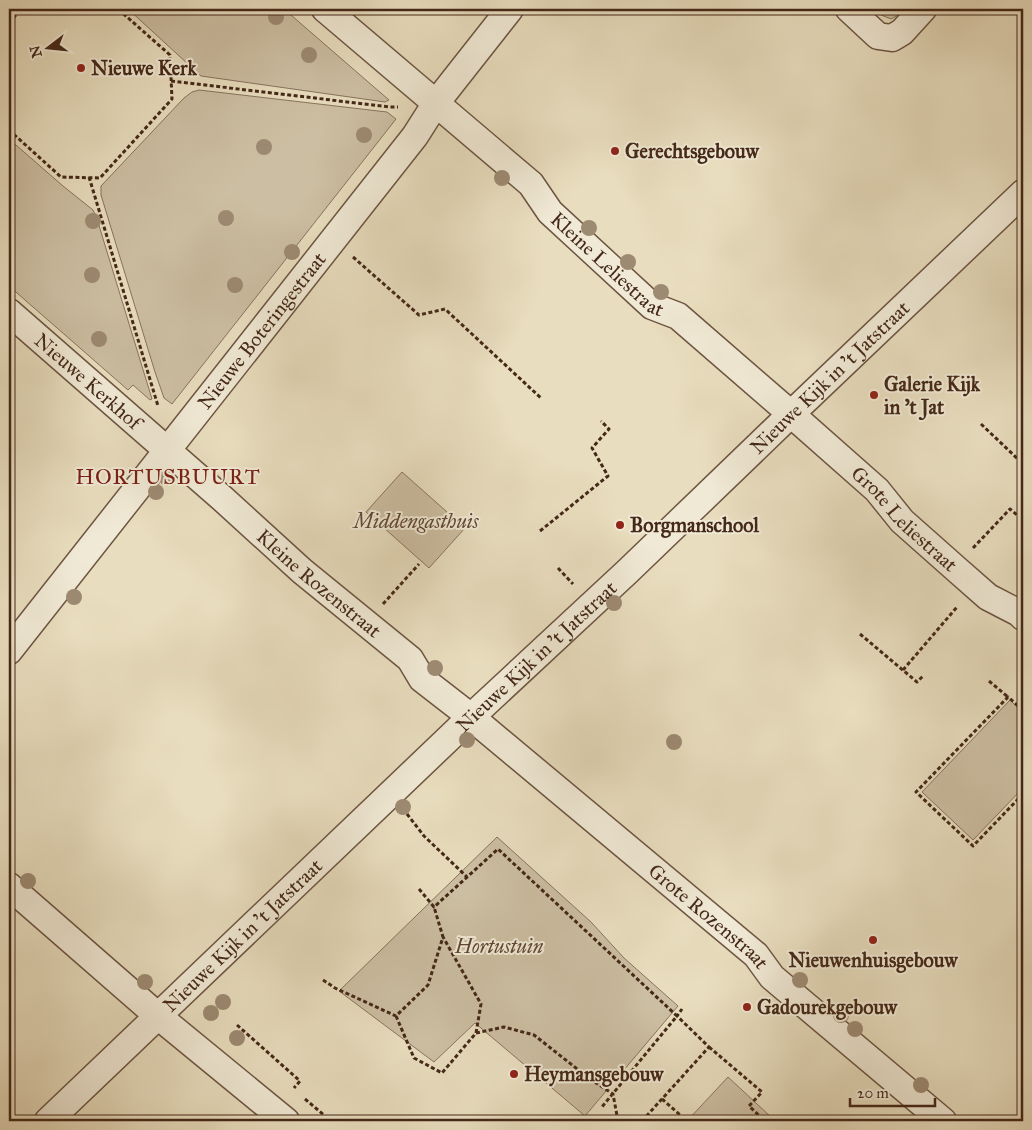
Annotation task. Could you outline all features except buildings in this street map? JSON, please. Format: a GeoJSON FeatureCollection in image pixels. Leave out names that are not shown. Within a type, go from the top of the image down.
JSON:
{"type":"FeatureCollection","features":[{"type":"Feature","properties":{"kind":"street"},"geometry":{"type":"LineString","coordinates":[[325,9],[436,103]]}},
{"type":"Feature","properties":{"kind":"street","name":"Nieuwe Boteringestraat"},"geometry":{"type":"LineString","coordinates":[[9,651],[334,240],[415,136],[436,103],[510,9]]}},
{"type":"Feature","properties":{"kind":"street"},"geometry":{"type":"LineString","coordinates":[[849,9],[878,36],[892,38],[902,32],[923,9]]}},
{"type":"Feature","properties":{"kind":"street","name":"Kleine Leliestraat"},"geometry":{"type":"LineString","coordinates":[[436,103],[531,184],[550,212],[652,306],[678,316],[791,414]]}},
{"type":"Feature","properties":{"kind":"street","name":"Nieuwe Kijk in 't Jatstraat"},"geometry":{"type":"LineString","coordinates":[[48,1121],[471,716],[628,571],[1023,193]]}},
{"type":"Feature","properties":{"kind":"street","name":"Nieuwe Kerkhof"},"geometry":{"type":"LineString","coordinates":[[9,312],[168,450]]}},
{"type":"Feature","properties":{"kind":"street","name":"Grote Leliestraat"},"geometry":{"type":"LineString","coordinates":[[791,414],[877,490],[902,521],[975,586],[988,597],[1023,617]]}},
{"type":"Feature","properties":{"kind":"street","name":"Kleine Rozenstraat"},"geometry":{"type":"LineString","coordinates":[[168,450],[302,570],[410,659],[422,679],[471,716]]}},
{"type":"Feature","properties":{"kind":"street","name":"Grote Rozenstraat"},"geometry":{"type":"LineString","coordinates":[[471,716],[756,955],[772,977],[943,1121]]}},
{"type":"Feature","properties":{"kind":"street"},"geometry":{"type":"LineString","coordinates":[[9,886],[158,1016],[286,1121]]}},
{"type":"Feature","properties":{"kind":"path"},"geometry":{"type":"LineString","coordinates":[[9,23],[21,9]]}},
{"type":"Feature","properties":{"kind":"path"},"geometry":{"type":"LineString","coordinates":[[9,130],[61,177],[100,178],[172,98],[170,55],[118,9]]}},
{"type":"Feature","properties":{"kind":"path"},"geometry":{"type":"LineString","coordinates":[[171,81],[390,107],[436,103]]}},
{"type":"Feature","properties":{"kind":"path"},"geometry":{"type":"LineString","coordinates":[[89,178],[159,407]]}},
{"type":"Feature","properties":{"kind":"path"},"geometry":{"type":"LineString","coordinates":[[334,240],[419,315],[445,309],[542,399]]}},
{"type":"Feature","properties":{"kind":"path"},"geometry":{"type":"LineString","coordinates":[[540,531],[608,476],[592,448],[609,429],[601,421]]}},
{"type":"Feature","properties":{"kind":"path"},"geometry":{"type":"LineString","coordinates":[[981,424],[1023,464]]}},
{"type":"Feature","properties":{"kind":"path"},"geometry":{"type":"LineString","coordinates":[[955,568],[1010,509],[1023,520]]}},
{"type":"Feature","properties":{"kind":"path"},"geometry":{"type":"LineString","coordinates":[[367,623],[419,564]]}},
{"type":"Feature","properties":{"kind":"path"},"geometry":{"type":"LineString","coordinates":[[903,670],[975,586]]}},
{"type":"Feature","properties":{"kind":"path"},"geometry":{"type":"LineString","coordinates":[[860,634],[917,682],[924,674]]}},
{"type":"Feature","properties":{"kind":"path"},"geometry":{"type":"LineString","coordinates":[[868,649],[872,644]]}},
{"type":"Feature","properties":{"kind":"path"},"geometry":{"type":"LineString","coordinates":[[990,681],[1023,710]]}},
{"type":"Feature","properties":{"kind":"path"},"geometry":{"type":"LineString","coordinates":[[1008,697],[916,792],[972,846],[1023,794]]}},
{"type":"Feature","properties":{"kind":"path"},"geometry":{"type":"LineString","coordinates":[[392,793],[424,836],[467,877]]}},
{"type":"Feature","properties":{"kind":"path"},"geometry":{"type":"LineString","coordinates":[[434,907],[498,849],[709,1047],[762,1092],[749,1106],[765,1121]]}},
{"type":"Feature","properties":{"kind":"path"},"geometry":{"type":"LineString","coordinates":[[322,980],[335,988],[396,1016],[414,1058],[442,1072],[476,1033],[481,1004],[443,937],[434,907],[419,889]]}},
{"type":"Feature","properties":{"kind":"path"},"geometry":{"type":"LineString","coordinates":[[396,1016],[428,985],[443,937]]}},
{"type":"Feature","properties":{"kind":"path"},"geometry":{"type":"LineString","coordinates":[[601,1108],[682,1009]]}},
{"type":"Feature","properties":{"kind":"path"},"geometry":{"type":"LineString","coordinates":[[236,1025],[300,1082],[294,1088]]}},
{"type":"Feature","properties":{"kind":"path"},"geometry":{"type":"LineString","coordinates":[[476,1033],[504,1027],[534,1035],[590,1079],[613,1094],[618,1121]]}},
{"type":"Feature","properties":{"kind":"path"},"geometry":{"type":"LineString","coordinates":[[642,1121],[709,1047]]}},
{"type":"Feature","properties":{"kind":"path"},"geometry":{"type":"LineString","coordinates":[[662,1099],[687,1121]]}},
{"type":"Feature","properties":{"kind":"green space"},"geometry":{"type":"Polygon","coordinates":[[[128,9],[284,9],[389,100],[385,102],[201,76],[128,9]]]}},
{"type":"Feature","properties":{"kind":"green space"},"geometry":{"type":"Polygon","coordinates":[[[874,9],[903,9],[891,19],[881,15],[874,9]]]}},
{"type":"Feature","properties":{"kind":"green space"},"geometry":{"type":"Polygon","coordinates":[[[199,90],[387,112],[396,119],[172,404],[164,398],[155,372],[101,195],[101,186],[184,98],[192,92],[199,90]]]}},
{"type":"Feature","properties":{"kind":"green space"},"geometry":{"type":"Polygon","coordinates":[[[9,139],[93,210],[152,399],[150,400],[133,385],[128,390],[9,286],[9,139]]]}},
{"type":"Feature","properties":{"kind":"green space","name":"Middengasthuis"},"geometry":{"type":"Polygon","coordinates":[[[402,472],[465,528],[429,568],[366,512],[402,472]]]}},
{"type":"Feature","properties":{"kind":"green space"},"geometry":{"type":"Polygon","coordinates":[[[1010,700],[1023,713],[1023,788],[973,840],[922,792],[1010,700]]]}},
{"type":"Feature","properties":{"kind":"green space","name":"Hortustuin"},"geometry":{"type":"Polygon","coordinates":[[[497,837],[591,922],[624,958],[678,1006],[585,1116],[475,1023],[434,1062],[339,991],[497,837]]]}},
{"type":"Feature","properties":{"kind":"green space"},"geometry":{"type":"Polygon","coordinates":[[[728,1077],[771,1117],[775,1121],[687,1121],[728,1077]]]}},
{"type":"Feature","properties":{"kind":"place","name":"Nieuwe Kerk"},"geometry":{"type":"Point","coordinates":[81,68]}},
{"type":"Feature","properties":{"kind":"place","name":"Gerechtsgebouw"},"geometry":{"type":"Point","coordinates":[615,151]}},
{"type":"Feature","properties":{"kind":"place","name":"Galerie Kijk in 't Jat"},"geometry":{"type":"Point","coordinates":[874,395]}},
{"type":"Feature","properties":{"kind":"place","name":"Borgmanschool"},"geometry":{"type":"Point","coordinates":[620,525]}},
{"type":"Feature","properties":{"kind":"place","name":"Nieuwenhuisgebouw"},"geometry":{"type":"Point","coordinates":[873,940]}},
{"type":"Feature","properties":{"kind":"place","name":"Gadourekgebouw"},"geometry":{"type":"Point","coordinates":[747,1007]}},
{"type":"Feature","properties":{"kind":"place","name":"Heymansgebouw"},"geometry":{"type":"Point","coordinates":[514,1074]}},
{"type":"Feature","properties":{"kind":"district","name":"HORTUSBUURT"},"geometry":{"type":"Point","coordinates":[168,476]}}]}
